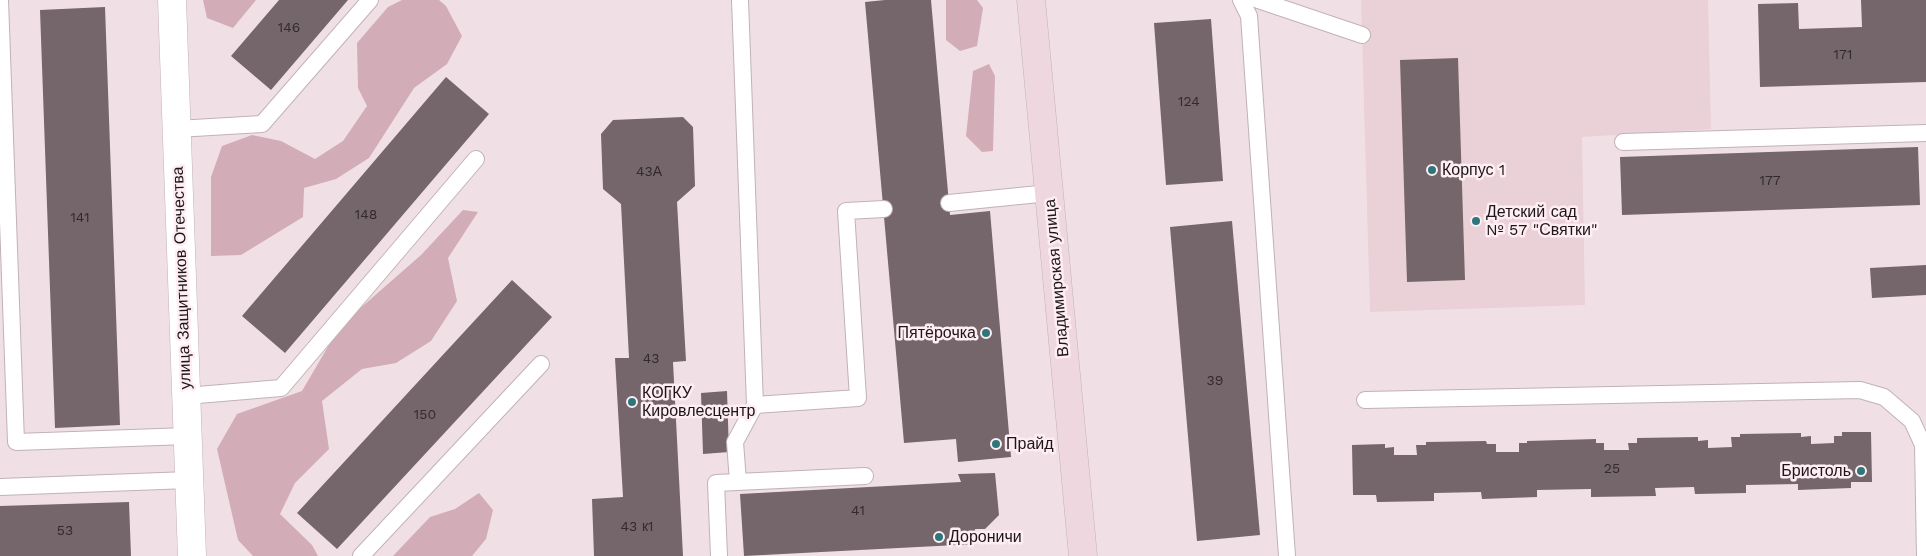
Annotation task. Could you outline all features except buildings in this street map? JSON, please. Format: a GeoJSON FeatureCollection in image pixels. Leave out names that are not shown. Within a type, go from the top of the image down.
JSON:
{"type":"FeatureCollection","features":[{"type":"Feature","properties":{"kind":"main road","name":"Владимирская улица"},"geometry":{"type":"LineString","coordinates":[[1031,0],[1083,556]]}},
{"type":"Feature","properties":{"kind":"street","name":"улица Защитников Отечества"},"geometry":{"type":"LineString","coordinates":[[172,0],[192,556]]}},
{"type":"Feature","properties":{"kind":"lane"},"geometry":{"type":"LineString","coordinates":[[0,0],[16,442],[188,436]]}},
{"type":"Feature","properties":{"kind":"lane"},"geometry":{"type":"LineString","coordinates":[[177,129],[262,124],[370,0]]}},
{"type":"Feature","properties":{"kind":"lane"},"geometry":{"type":"LineString","coordinates":[[738,482],[735,442],[755,405],[740,0]]}},
{"type":"Feature","properties":{"kind":"lane"},"geometry":{"type":"LineString","coordinates":[[1241,0],[1249,16],[1287,556]]}},
{"type":"Feature","properties":{"kind":"lane"},"geometry":{"type":"LineString","coordinates":[[1258,0],[1362,35]]}},
{"type":"Feature","properties":{"kind":"lane"},"geometry":{"type":"LineString","coordinates":[[1623,142],[1926,133]]}},
{"type":"Feature","properties":{"kind":"lane"},"geometry":{"type":"LineString","coordinates":[[186,396],[281,388],[476,159]]}},
{"type":"Feature","properties":{"kind":"lane"},"geometry":{"type":"LineString","coordinates":[[949,203],[1049,193]]}},
{"type":"Feature","properties":{"kind":"lane"},"geometry":{"type":"LineString","coordinates":[[755,405],[858,398],[846,211],[884,209]]}},
{"type":"Feature","properties":{"kind":"lane"},"geometry":{"type":"LineString","coordinates":[[361,556],[541,364]]}},
{"type":"Feature","properties":{"kind":"lane"},"geometry":{"type":"LineString","coordinates":[[1365,400],[1860,390],[1884,397],[1912,421],[1923,445],[1925,556]]}},
{"type":"Feature","properties":{"kind":"lane"},"geometry":{"type":"LineString","coordinates":[[719,556],[716,483],[865,476]]}},
{"type":"Feature","properties":{"kind":"lane"},"geometry":{"type":"LineString","coordinates":[[0,487],[189,480]]}},
{"type":"Feature","properties":{"kind":"shaded area"},"geometry":{"type":"Polygon","coordinates":[[[203,0],[256,0],[233,28],[207,18],[203,0]]]}},
{"type":"Feature","properties":{"kind":"shaded area"},"geometry":{"type":"Polygon","coordinates":[[[402,0],[439,0],[446,6],[462,36],[447,64],[414,88],[369,158],[336,179],[304,188],[303,217],[241,255],[211,256],[211,177],[222,146],[252,135],[281,141],[315,159],[343,141],[367,106],[358,88],[357,43],[388,7],[402,0]]]}},
{"type":"Feature","properties":{"kind":"shaded area"},"geometry":{"type":"Polygon","coordinates":[[[946,0],[977,0],[983,8],[977,46],[960,51],[946,40],[946,0]]]}},
{"type":"Feature","properties":{"kind":"shaded area","name":"Детский сад № 57 \"Святки\""},"geometry":{"type":"Polygon","coordinates":[[[1361,0],[1708,0],[1711,129],[1582,137],[1585,305],[1370,312],[1361,0]]]}},
{"type":"Feature","properties":{"kind":"shaded area"},"geometry":{"type":"Polygon","coordinates":[[[989,64],[995,76],[993,151],[982,152],[966,136],[973,71],[989,64]]]}},
{"type":"Feature","properties":{"kind":"shaded area"},"geometry":{"type":"Polygon","coordinates":[[[463,210],[478,212],[448,258],[457,301],[431,341],[396,363],[362,369],[322,401],[329,449],[295,483],[280,514],[312,545],[318,556],[253,556],[238,540],[217,449],[237,414],[302,391],[340,326],[421,255],[463,210]]]}},
{"type":"Feature","properties":{"kind":"shaded area"},"geometry":{"type":"Polygon","coordinates":[[[479,493],[493,510],[486,539],[472,556],[393,556],[430,517],[455,509],[479,493]]]}},
{"type":"Feature","properties":{"kind":"place","name":"Корпус 1"},"geometry":{"type":"Point","coordinates":[1432,170]}},
{"type":"Feature","properties":{"kind":"place","name":"Детский сад № 57 \"Святки\""},"geometry":{"type":"Point","coordinates":[1476,221]}},
{"type":"Feature","properties":{"kind":"place","name":"Пятёрочка"},"geometry":{"type":"Point","coordinates":[986,333]}},
{"type":"Feature","properties":{"kind":"place","name":"КОГКУ Кировлесцентр"},"geometry":{"type":"Point","coordinates":[632,402]}},
{"type":"Feature","properties":{"kind":"place","name":"Прайд"},"geometry":{"type":"Point","coordinates":[996,444]}},
{"type":"Feature","properties":{"kind":"place","name":"Бристоль"},"geometry":{"type":"Point","coordinates":[1861,471]}},
{"type":"Feature","properties":{"kind":"place","name":"Дороничи"},"geometry":{"type":"Point","coordinates":[939,537]}}]}
